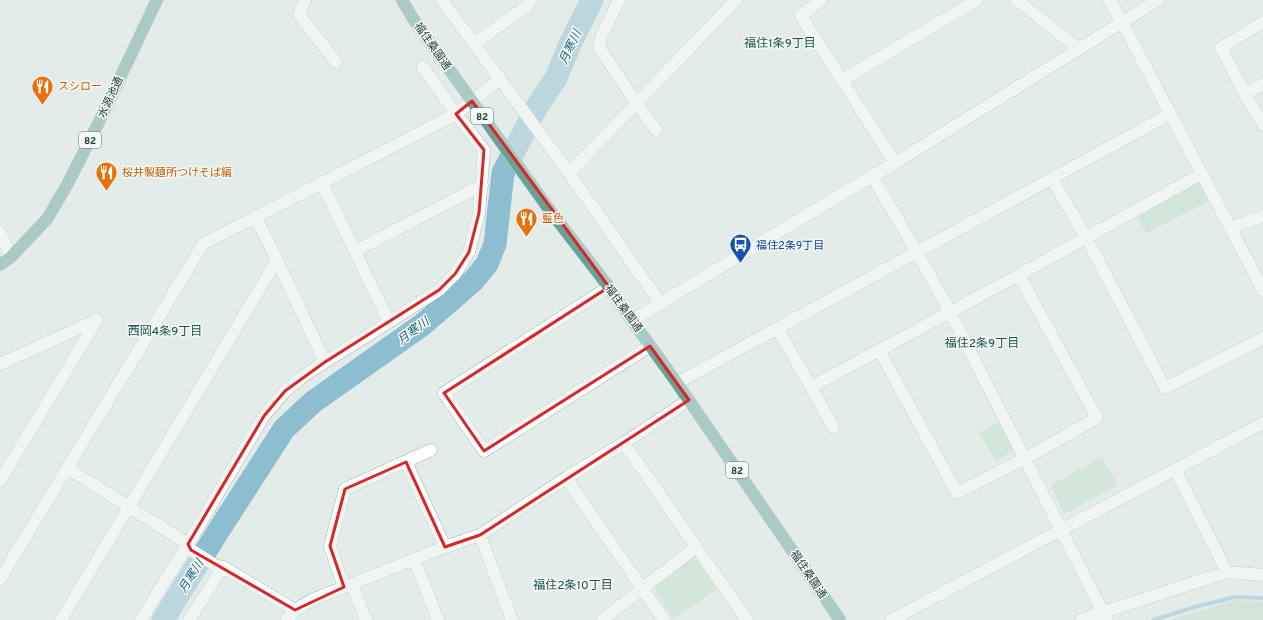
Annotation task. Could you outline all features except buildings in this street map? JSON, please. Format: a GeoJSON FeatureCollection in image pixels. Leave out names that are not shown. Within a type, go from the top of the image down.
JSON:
{"type":"FeatureCollection","features":[{"type":"Feature","properties":{"kind":"main road","name":"水源池通"},"geometry":{"type":"LineString","coordinates":[[0,265],[11,257],[47,219],[67,185],[97,126],[157,0]]}},
{"type":"Feature","properties":{"kind":"main road","name":"福住桑園通"},"geometry":{"type":"LineString","coordinates":[[402,0],[414,20],[550,212],[609,287],[677,382],[835,618]]}},
{"type":"Feature","properties":{"kind":"street"},"geometry":{"type":"LineString","coordinates":[[305,0],[299,15],[336,62]]}},
{"type":"Feature","properties":{"kind":"street"},"geometry":{"type":"LineString","coordinates":[[442,0],[569,173],[661,304]]}},
{"type":"Feature","properties":{"kind":"street"},"geometry":{"type":"LineString","coordinates":[[474,44],[527,6],[530,0]]}},
{"type":"Feature","properties":{"kind":"street"},"geometry":{"type":"LineString","coordinates":[[619,0],[601,37],[600,49],[636,104],[656,130]]}},
{"type":"Feature","properties":{"kind":"street"},"geometry":{"type":"LineString","coordinates":[[569,173],[736,0]]}},
{"type":"Feature","properties":{"kind":"street"},"geometry":{"type":"LineString","coordinates":[[820,0],[801,16],[895,163]]}},
{"type":"Feature","properties":{"kind":"street"},"geometry":{"type":"LineString","coordinates":[[842,80],[977,0]]}},
{"type":"Feature","properties":{"kind":"street"},"geometry":{"type":"LineString","coordinates":[[1017,0],[1079,49]]}},
{"type":"Feature","properties":{"kind":"street"},"geometry":{"type":"LineString","coordinates":[[1109,0],[1263,290]]}},
{"type":"Feature","properties":{"kind":"street"},"geometry":{"type":"LineString","coordinates":[[632,320],[895,163],[1158,0]]}},
{"type":"Feature","properties":{"kind":"street"},"geometry":{"type":"LineString","coordinates":[[1263,22],[1221,48],[1263,125]]}},
{"type":"Feature","properties":{"kind":"street"},"geometry":{"type":"LineString","coordinates":[[141,620],[189,547],[264,416],[285,391],[305,375],[439,290],[455,274],[469,252],[479,213],[484,150],[456,114],[423,67]]}},
{"type":"Feature","properties":{"kind":"street"},"geometry":{"type":"LineString","coordinates":[[0,579],[202,244],[256,218],[456,114],[500,79]]}},
{"type":"Feature","properties":{"kind":"street"},"geometry":{"type":"LineString","coordinates":[[1245,94],[1263,84]]}},
{"type":"Feature","properties":{"kind":"street"},"geometry":{"type":"LineString","coordinates":[[677,382],[1170,114]]}},
{"type":"Feature","properties":{"kind":"street"},"geometry":{"type":"LineString","coordinates":[[811,387],[1201,174]]}},
{"type":"Feature","properties":{"kind":"street"},"geometry":{"type":"LineString","coordinates":[[872,176],[917,252],[950,312],[1105,616]]}},
{"type":"Feature","properties":{"kind":"street"},"geometry":{"type":"LineString","coordinates":[[1052,179],[1086,238],[1165,388],[1263,338]]}},
{"type":"Feature","properties":{"kind":"street"},"geometry":{"type":"LineString","coordinates":[[322,183],[389,322]]}},
{"type":"Feature","properties":{"kind":"street"},"geometry":{"type":"LineString","coordinates":[[355,251],[482,185]]}},
{"type":"Feature","properties":{"kind":"street"},"geometry":{"type":"LineString","coordinates":[[1230,228],[1263,216]]}},
{"type":"Feature","properties":{"kind":"street"},"geometry":{"type":"LineString","coordinates":[[256,218],[325,362]]}},
{"type":"Feature","properties":{"kind":"street"},"geometry":{"type":"LineString","coordinates":[[0,232],[11,257]]}},
{"type":"Feature","properties":{"kind":"street"},"geometry":{"type":"LineString","coordinates":[[61,620],[277,260]]}},
{"type":"Feature","properties":{"kind":"street"},"geometry":{"type":"LineString","coordinates":[[879,350],[957,493],[1024,459],[1097,418],[1018,275]]}},
{"type":"Feature","properties":{"kind":"street"},"geometry":{"type":"LineString","coordinates":[[609,287],[444,393],[484,451],[650,346]]}},
{"type":"Feature","properties":{"kind":"street"},"geometry":{"type":"LineString","coordinates":[[0,364],[97,320],[0,481]]}},
{"type":"Feature","properties":{"kind":"street"},"geometry":{"type":"LineString","coordinates":[[777,328],[833,427]]}},
{"type":"Feature","properties":{"kind":"street"},"geometry":{"type":"LineString","coordinates":[[287,620],[295,610],[314,599],[445,547],[480,535],[566,478],[689,400]]}},
{"type":"Feature","properties":{"kind":"street"},"geometry":{"type":"LineString","coordinates":[[891,620],[1263,423]]}},
{"type":"Feature","properties":{"kind":"street"},"geometry":{"type":"LineString","coordinates":[[624,442],[747,620]]}},
{"type":"Feature","properties":{"kind":"street"},"geometry":{"type":"LineString","coordinates":[[366,620],[348,586],[330,546],[345,489],[431,450]]}},
{"type":"Feature","properties":{"kind":"street"},"geometry":{"type":"LineString","coordinates":[[406,462],[445,547]]}},
{"type":"Feature","properties":{"kind":"street"},"geometry":{"type":"LineString","coordinates":[[67,468],[189,547],[295,610]]}},
{"type":"Feature","properties":{"kind":"street"},"geometry":{"type":"LineString","coordinates":[[1175,469],[1227,572]]}},
{"type":"Feature","properties":{"kind":"street"},"geometry":{"type":"LineString","coordinates":[[566,478],[664,620]]}},
{"type":"Feature","properties":{"kind":"street"},"geometry":{"type":"LineString","coordinates":[[480,535],[512,620]]}},
{"type":"Feature","properties":{"kind":"street"},"geometry":{"type":"LineString","coordinates":[[602,620],[696,547]]}},
{"type":"Feature","properties":{"kind":"street"},"geometry":{"type":"LineString","coordinates":[[414,559],[438,620]]}},
{"type":"Feature","properties":{"kind":"street"},"geometry":{"type":"LineString","coordinates":[[189,620],[220,566]]}},
{"type":"Feature","properties":{"kind":"street"},"geometry":{"type":"LineString","coordinates":[[1081,620],[1105,616],[1227,572],[1263,575]]}},
{"type":"Feature","properties":{"kind":"highlighted area"},"geometry":{"type":"Polygon","coordinates":[[[472,101],[609,287],[444,393],[484,451],[650,346],[689,400],[480,535],[445,547],[406,462],[345,489],[330,546],[344,587],[295,610],[191,550],[188,544],[264,416],[285,391],[325,362],[439,290],[455,274],[469,252],[479,213],[484,150],[456,114],[472,101]]]}},
{"type":"Feature","properties":{"kind":"green space"},"geometry":{"type":"Polygon","coordinates":[[[1202,178],[1211,200],[1146,233],[1135,213],[1202,178]]]}},
{"type":"Feature","properties":{"kind":"green space"},"geometry":{"type":"Polygon","coordinates":[[[1000,422],[1014,444],[1011,451],[996,461],[979,432],[1000,422]]]}},
{"type":"Feature","properties":{"kind":"green space"},"geometry":{"type":"Polygon","coordinates":[[[1102,457],[1118,485],[1064,514],[1051,485],[1102,457]]]}},
{"type":"Feature","properties":{"kind":"green space"},"geometry":{"type":"Polygon","coordinates":[[[691,559],[697,560],[713,583],[716,590],[673,618],[656,593],[656,587],[691,559]]]}},
{"type":"Feature","properties":{"kind":"green space"},"geometry":{"type":"Polygon","coordinates":[[[1235,600],[1263,601],[1263,620],[1168,620],[1235,600]]]}},
{"type":"Feature","properties":{"kind":"waterway","name":"月寒川"},"geometry":{"type":"LineString","coordinates":[[163,620],[284,429],[313,402],[422,325],[473,281],[487,264],[495,244],[503,173],[536,108],[556,78],[571,42],[592,0]]}},
{"type":"Feature","properties":{"kind":"waterway"},"geometry":{"type":"LineString","coordinates":[[1153,620],[1235,597],[1263,598]]}},
{"type":"Feature","properties":{"kind":"place","name":"スシロー"},"geometry":{"type":"Point","coordinates":[43,106]}},
{"type":"Feature","properties":{"kind":"place","name":"桜井製麺所つけそば編"},"geometry":{"type":"Point","coordinates":[106,192]}},
{"type":"Feature","properties":{"kind":"place","name":"藍色"},"geometry":{"type":"Point","coordinates":[527,238]}},
{"type":"Feature","properties":{"kind":"place","name":"福住2条9丁目"},"geometry":{"type":"Point","coordinates":[740,264]}},
{"type":"Feature","properties":{"kind":"district","name":"福住1条9丁目"},"geometry":{"type":"Point","coordinates":[780,43]}},
{"type":"Feature","properties":{"kind":"district","name":"西岡4条9丁目"},"geometry":{"type":"Point","coordinates":[165,331]}},
{"type":"Feature","properties":{"kind":"district","name":"福住2条9丁目"},"geometry":{"type":"Point","coordinates":[982,343]}},
{"type":"Feature","properties":{"kind":"district","name":"福住2条10丁目"},"geometry":{"type":"Point","coordinates":[573,585]}}]}
